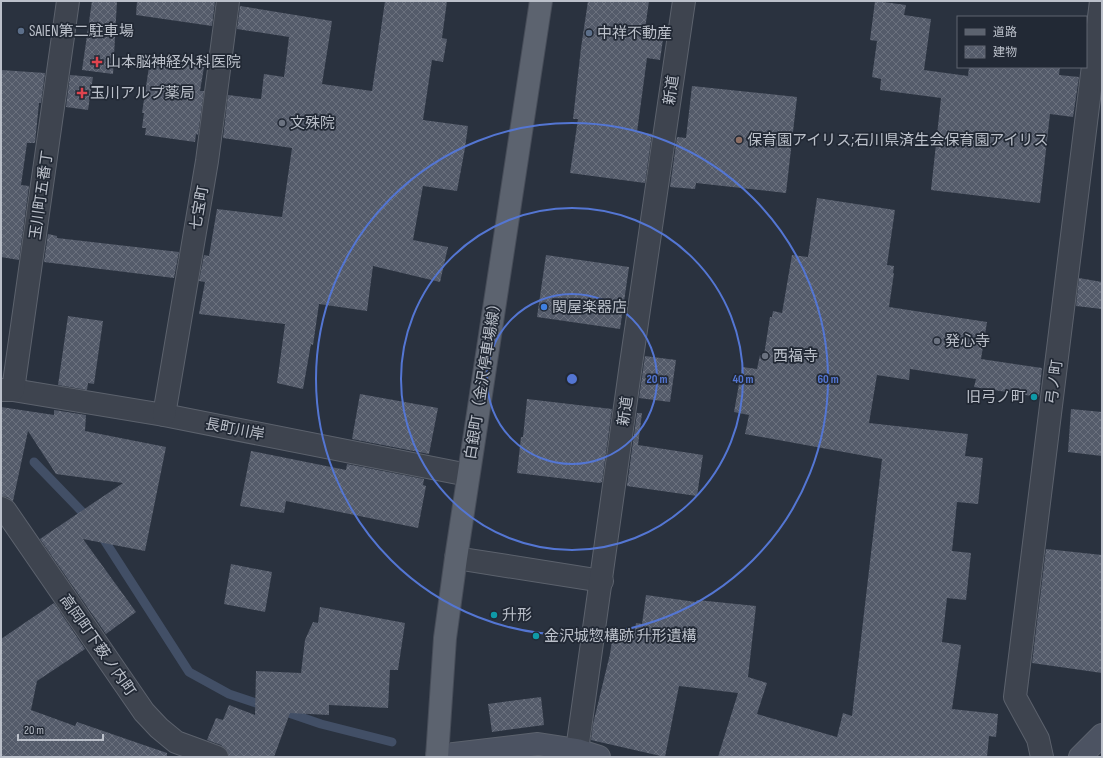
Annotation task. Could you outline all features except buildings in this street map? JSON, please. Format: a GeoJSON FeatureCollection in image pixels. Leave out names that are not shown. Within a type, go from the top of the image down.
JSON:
{"type":"FeatureCollection","features":[{"type":"Feature","properties":{"kind":"main road","name":"白銀町（金沢停車場線）"},"geometry":{"type":"LineString","coordinates":[[437,756],[445,638],[468,475],[540,1]]}},
{"type":"Feature","properties":{"kind":"street","name":"玉川町五番丁"},"geometry":{"type":"LineString","coordinates":[[7,390],[68,1]]}},
{"type":"Feature","properties":{"kind":"street","name":"七宝町"},"geometry":{"type":"LineString","coordinates":[[164,414],[207,161],[228,1]]}},
{"type":"Feature","properties":{"kind":"street","name":"新道"},"geometry":{"type":"LineString","coordinates":[[577,750],[684,1]]}},
{"type":"Feature","properties":{"kind":"street","name":"弓ノ町"},"geometry":{"type":"LineString","coordinates":[[1042,757],[1038,739],[1015,697],[1101,1]]}},
{"type":"Feature","properties":{"kind":"street","name":"長町川岸"},"geometry":{"type":"LineString","coordinates":[[7,390],[164,414],[468,475]]}},
{"type":"Feature","properties":{"kind":"street","name":"高岡町下薮ノ内町"},"geometry":{"type":"LineString","coordinates":[[1,508],[5,510],[144,712],[159,728],[176,742],[217,757]]}},
{"type":"Feature","properties":{"kind":"street"},"geometry":{"type":"LineString","coordinates":[[456,558],[602,581]]}},
{"type":"Feature","properties":{"kind":"street"},"geometry":{"type":"LineString","coordinates":[[1080,757],[1102,735]]}},
{"type":"Feature","properties":{"kind":"street"},"geometry":{"type":"LineString","coordinates":[[437,756],[538,744],[577,750],[599,757]]}},
{"type":"Feature","properties":{"kind":"waterway"},"geometry":{"type":"LineString","coordinates":[[34,462],[90,520]]}},
{"type":"Feature","properties":{"kind":"waterway"},"geometry":{"type":"LineString","coordinates":[[101,535],[189,672],[229,694],[265,706]]}},
{"type":"Feature","properties":{"kind":"waterway"},"geometry":{"type":"LineString","coordinates":[[280,710],[321,724],[392,742]]}},
{"type":"Feature","properties":{"kind":"place","name":"SAIEN第二駐車場"},"geometry":{"type":"Point","coordinates":[21,31]}},
{"type":"Feature","properties":{"kind":"place","name":"中祥不動産"},"geometry":{"type":"Point","coordinates":[589,33]}},
{"type":"Feature","properties":{"kind":"place","name":"山本脳神経外科医院"},"geometry":{"type":"Point","coordinates":[97,62]}},
{"type":"Feature","properties":{"kind":"place","name":"玉川アルプ薬局"},"geometry":{"type":"Point","coordinates":[82,93]}},
{"type":"Feature","properties":{"kind":"place","name":"文殊院"},"geometry":{"type":"Point","coordinates":[282,123]}},
{"type":"Feature","properties":{"kind":"place","name":"保育園アイリス;石川県済生会保育園アイリス"},"geometry":{"type":"Point","coordinates":[739,140]}},
{"type":"Feature","properties":{"kind":"place","name":"関屋楽器店"},"geometry":{"type":"Point","coordinates":[544,307]}},
{"type":"Feature","properties":{"kind":"place","name":"発心寺"},"geometry":{"type":"Point","coordinates":[937,341]}},
{"type":"Feature","properties":{"kind":"place","name":"西福寺"},"geometry":{"type":"Point","coordinates":[765,356]}},
{"type":"Feature","properties":{"kind":"place","name":"旧弓ノ町"},"geometry":{"type":"Point","coordinates":[1034,397]}},
{"type":"Feature","properties":{"kind":"place","name":"升形"},"geometry":{"type":"Point","coordinates":[494,615]}},
{"type":"Feature","properties":{"kind":"place","name":"金沢城惣構跡 升形遺構"},"geometry":{"type":"Point","coordinates":[536,636]}}]}
